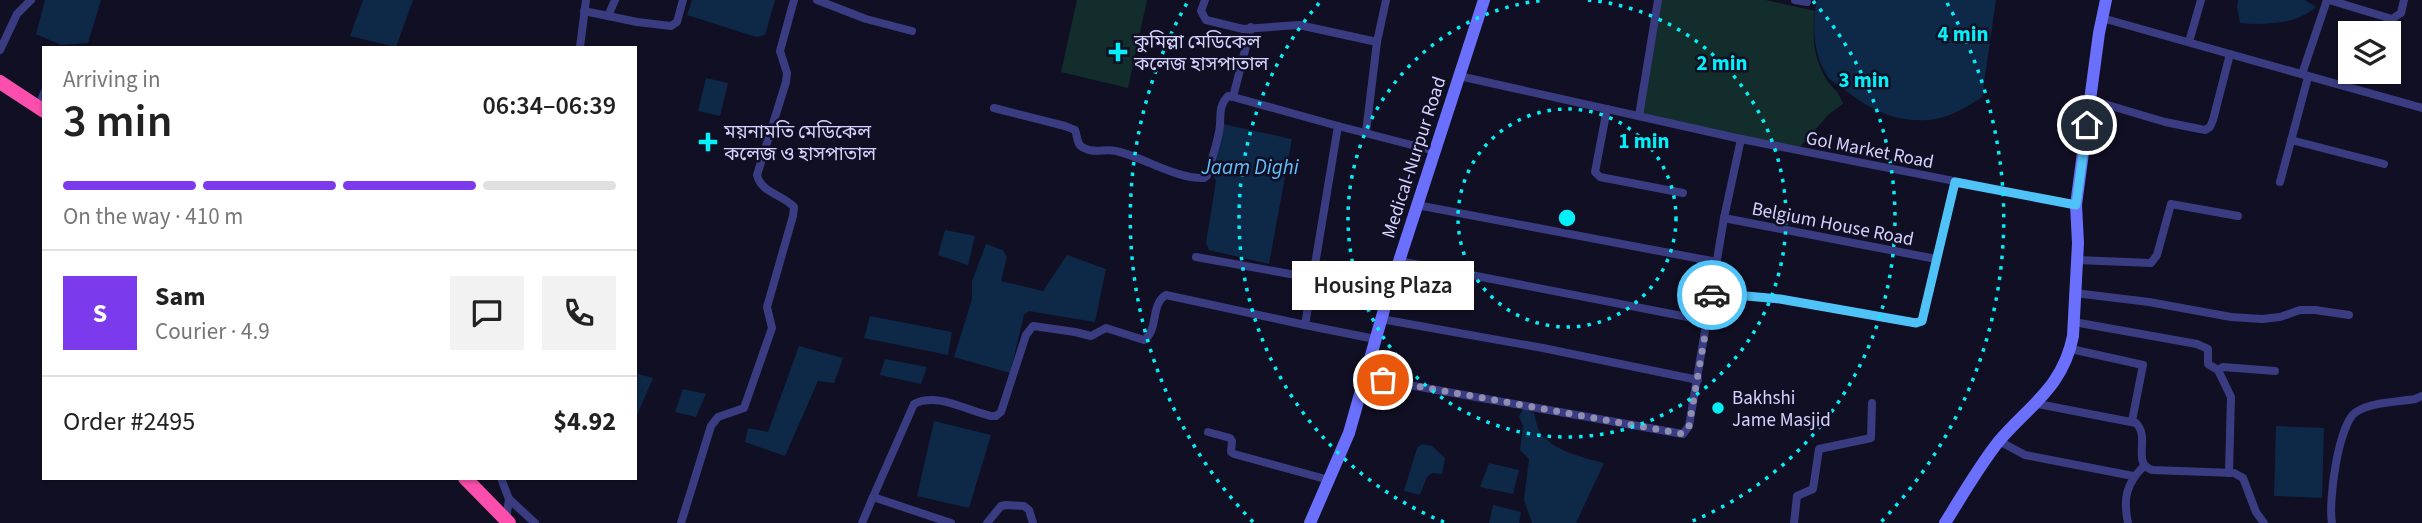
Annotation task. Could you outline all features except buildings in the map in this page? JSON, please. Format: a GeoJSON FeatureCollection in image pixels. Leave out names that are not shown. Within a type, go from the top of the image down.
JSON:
{"type":"FeatureCollection","features":[{"type":"Feature","properties":{"kind":"highway"},"geometry":{"type":"LineString","coordinates":[[0,82],[41,109]]}},
{"type":"Feature","properties":{"kind":"highway"},"geometry":{"type":"LineString","coordinates":[[467,480],[508,521]]}},
{"type":"Feature","properties":{"kind":"main road","name":"Medical-Nurpur Road"},"geometry":{"type":"LineString","coordinates":[[1310,523],[1349,433],[1389,292],[1484,0]]}},
{"type":"Feature","properties":{"kind":"main road"},"geometry":{"type":"LineString","coordinates":[[1945,523],[1999,441],[2038,404],[2064,365],[2071,349],[2077,260],[2076,205],[2106,0]]}},
{"type":"Feature","properties":{"kind":"street"},"geometry":{"type":"LineString","coordinates":[[0,51],[17,13],[31,0]]}},
{"type":"Feature","properties":{"kind":"street"},"geometry":{"type":"LineString","coordinates":[[580,46],[586,0]]}},
{"type":"Feature","properties":{"kind":"street"},"geometry":{"type":"LineString","coordinates":[[608,16],[615,0]]}},
{"type":"Feature","properties":{"kind":"street"},"geometry":{"type":"LineString","coordinates":[[584,11],[663,27],[677,22],[683,0]]}},
{"type":"Feature","properties":{"kind":"street"},"geometry":{"type":"LineString","coordinates":[[681,523],[711,426],[718,417],[739,412],[744,408],[772,328],[767,307],[794,207],[788,200],[763,187],[757,175],[786,82],[787,73],[780,51],[794,0]]}},
{"type":"Feature","properties":{"kind":"street"},"geometry":{"type":"LineString","coordinates":[[817,0],[866,19],[912,31]]}},
{"type":"Feature","properties":{"kind":"street"},"geometry":{"type":"LineString","coordinates":[[1205,0],[1201,11],[1206,20],[1234,28],[1299,25],[1377,43]]}},
{"type":"Feature","properties":{"kind":"street"},"geometry":{"type":"LineString","coordinates":[[1366,132],[1377,43],[1386,0]]}},
{"type":"Feature","properties":{"kind":"street"},"geometry":{"type":"LineString","coordinates":[[1639,116],[1658,0]]}},
{"type":"Feature","properties":{"kind":"street"},"geometry":{"type":"LineString","coordinates":[[1796,0],[1807,2]]}},
{"type":"Feature","properties":{"kind":"street"},"geometry":{"type":"LineString","coordinates":[[2189,42],[2201,0]]}},
{"type":"Feature","properties":{"kind":"street"},"geometry":{"type":"LineString","coordinates":[[2280,182],[2305,75],[2328,0],[2392,19],[2401,13],[2404,0]]}},
{"type":"Feature","properties":{"kind":"street"},"geometry":{"type":"LineString","coordinates":[[2102,18],[2422,108]]}},
{"type":"Feature","properties":{"kind":"street"},"geometry":{"type":"LineString","coordinates":[[1233,97],[1251,27]]}},
{"type":"Feature","properties":{"kind":"street"},"geometry":{"type":"LineString","coordinates":[[2091,100],[2165,122],[2205,130],[2213,120],[2230,54]]}},
{"type":"Feature","properties":{"kind":"street","name":"Gol Market Road"},"geometry":{"type":"LineString","coordinates":[[1459,76],[1741,139],[2076,205]]}},
{"type":"Feature","properties":{"kind":"street"},"geometry":{"type":"LineString","coordinates":[[994,108],[1075,130],[1078,144],[1082,148],[1101,152],[1114,150],[1198,178],[1207,176],[1220,128],[1219,116],[1228,96],[1434,151]]}},
{"type":"Feature","properties":{"kind":"street"},"geometry":{"type":"LineString","coordinates":[[1607,109],[1595,172],[1600,177],[1683,193]]}},
{"type":"Feature","properties":{"kind":"street"},"geometry":{"type":"LineString","coordinates":[[1305,325],[1338,126]]}},
{"type":"Feature","properties":{"kind":"street"},"geometry":{"type":"LineString","coordinates":[[1364,377],[1683,434],[1689,426],[1724,218],[1741,139]]}},
{"type":"Feature","properties":{"kind":"street"},"geometry":{"type":"LineString","coordinates":[[2291,140],[2384,164]]}},
{"type":"Feature","properties":{"kind":"street"},"geometry":{"type":"LineString","coordinates":[[1713,293],[1780,299],[1916,323],[1922,321],[1955,182]]}},
{"type":"Feature","properties":{"kind":"street"},"geometry":{"type":"LineString","coordinates":[[2077,260],[2151,263],[2157,255],[2171,204],[2238,216]]}},
{"type":"Feature","properties":{"kind":"street"},"geometry":{"type":"LineString","coordinates":[[1417,205],[1717,261]]}},
{"type":"Feature","properties":{"kind":"street","name":"Belgium House Road"},"geometry":{"type":"LineString","coordinates":[[1724,218],[1936,259]]}},
{"type":"Feature","properties":{"kind":"street"},"geometry":{"type":"LineString","coordinates":[[1196,257],[1389,292]]}},
{"type":"Feature","properties":{"kind":"street"},"geometry":{"type":"LineString","coordinates":[[1399,261],[1707,321]]}},
{"type":"Feature","properties":{"kind":"street"},"geometry":{"type":"LineString","coordinates":[[2075,293],[2149,302],[2231,317],[2262,319],[2307,310],[2349,315]]}},
{"type":"Feature","properties":{"kind":"street"},"geometry":{"type":"LineString","coordinates":[[862,523],[914,404],[925,399],[940,401],[996,416],[1001,412],[1026,335],[1033,326],[1091,336],[1106,328],[1144,340],[1151,333],[1159,301],[1166,295],[1375,339]]}},
{"type":"Feature","properties":{"kind":"street"},"geometry":{"type":"LineString","coordinates":[[1381,319],[1543,348],[1698,380]]}},
{"type":"Feature","properties":{"kind":"street"},"geometry":{"type":"LineString","coordinates":[[2074,322],[2197,344],[2208,349],[2208,364],[2218,370],[2231,397],[2229,473]]}},
{"type":"Feature","properties":{"kind":"street"},"geometry":{"type":"LineString","coordinates":[[2071,349],[2143,365],[2132,421]]}},
{"type":"Feature","properties":{"kind":"street"},"geometry":{"type":"LineString","coordinates":[[2218,370],[2223,367],[2275,371]]}},
{"type":"Feature","properties":{"kind":"street"},"geometry":{"type":"LineString","coordinates":[[2333,523],[2330,514],[2336,467],[2343,432],[2353,414],[2363,408],[2422,396]]}},
{"type":"Feature","properties":{"kind":"street"},"geometry":{"type":"LineString","coordinates":[[1794,523],[1797,496],[1813,489],[1819,449],[1871,438],[1872,403]]}},
{"type":"Feature","properties":{"kind":"street"},"geometry":{"type":"LineString","coordinates":[[2038,404],[2132,421],[2142,431],[2143,467]]}},
{"type":"Feature","properties":{"kind":"street"},"geometry":{"type":"LineString","coordinates":[[1208,432],[1230,438],[1231,452],[1234,454],[1329,480]]}},
{"type":"Feature","properties":{"kind":"street"},"geometry":{"type":"LineString","coordinates":[[1999,441],[2016,452],[2034,457],[2133,476]]}},
{"type":"Feature","properties":{"kind":"street"},"geometry":{"type":"LineString","coordinates":[[2143,467],[2152,470],[2229,473],[2243,478],[2256,512],[2264,523]]}},
{"type":"Feature","properties":{"kind":"street"},"geometry":{"type":"LineString","coordinates":[[2128,523],[2128,488],[2133,476],[2143,467]]}},
{"type":"Feature","properties":{"kind":"street"},"geometry":{"type":"LineString","coordinates":[[502,480],[509,499],[508,521]]}},
{"type":"Feature","properties":{"kind":"street"},"geometry":{"type":"LineString","coordinates":[[873,496],[951,523]]}},
{"type":"Feature","properties":{"kind":"street"},"geometry":{"type":"LineString","coordinates":[[509,499],[535,523]]}},
{"type":"Feature","properties":{"kind":"street"},"geometry":{"type":"LineString","coordinates":[[987,523],[1000,506],[1006,505],[1024,506],[1029,510],[1033,523]]}},
{"type":"Feature","properties":{"kind":"green space"},"geometry":{"type":"Polygon","coordinates":[[[1077,0],[1147,0],[1128,88],[1061,72],[1077,0]]]}},
{"type":"Feature","properties":{"kind":"green space"},"geometry":{"type":"Polygon","coordinates":[[[1662,0],[1766,0],[1815,11],[1814,36],[1818,61],[1843,104],[1829,114],[1800,147],[1642,114],[1662,0]]]}},
{"type":"Feature","properties":{"kind":"water"},"geometry":{"type":"Polygon","coordinates":[[[45,0],[101,0],[88,43],[61,45],[36,34],[45,0]]]}},
{"type":"Feature","properties":{"kind":"water"},"geometry":{"type":"Polygon","coordinates":[[[363,0],[413,0],[396,46],[350,36],[363,0]]]}},
{"type":"Feature","properties":{"kind":"water"},"geometry":{"type":"Polygon","coordinates":[[[692,0],[775,0],[765,35],[756,37],[687,15],[692,0]]]}},
{"type":"Feature","properties":{"kind":"water"},"geometry":{"type":"Polygon","coordinates":[[[1817,0],[1996,0],[1982,97],[1942,118],[1927,120],[1902,119],[1871,107],[1833,82],[1826,74],[1818,56],[1815,38],[1817,0]]]}},
{"type":"Feature","properties":{"kind":"water"},"geometry":{"type":"Polygon","coordinates":[[[2238,0],[2305,0],[2316,7],[2289,20],[2269,24],[2240,23],[2238,0]]]}},
{"type":"Feature","properties":{"kind":"water"},"geometry":{"type":"Polygon","coordinates":[[[706,78],[728,83],[720,116],[698,111],[706,78]]]}},
{"type":"Feature","properties":{"kind":"water","name":"Jaam Dighi"},"geometry":{"type":"Polygon","coordinates":[[[1223,124],[1292,139],[1269,264],[1209,250],[1206,243],[1216,181],[1212,173],[1223,124]]]}},
{"type":"Feature","properties":{"kind":"water"},"geometry":{"type":"Polygon","coordinates":[[[945,230],[975,236],[968,265],[938,255],[945,230]]]}},
{"type":"Feature","properties":{"kind":"water"},"geometry":{"type":"Polygon","coordinates":[[[986,244],[1003,250],[1007,257],[1001,281],[1043,291],[1067,255],[1106,269],[1095,322],[1029,311],[1024,315],[1010,373],[954,357],[972,299],[972,281],[986,244]]]}},
{"type":"Feature","properties":{"kind":"water"},"geometry":{"type":"Polygon","coordinates":[[[870,316],[952,332],[948,355],[864,338],[870,316]]]}},
{"type":"Feature","properties":{"kind":"water"},"geometry":{"type":"Polygon","coordinates":[[[799,346],[843,358],[834,383],[818,381],[785,456],[745,442],[748,428],[768,432],[799,346]]]}},
{"type":"Feature","properties":{"kind":"water"},"geometry":{"type":"Polygon","coordinates":[[[885,359],[927,367],[921,384],[880,375],[885,359]]]}},
{"type":"Feature","properties":{"kind":"water"},"geometry":{"type":"Polygon","coordinates":[[[637,374],[653,378],[637,415],[637,374]]]}},
{"type":"Feature","properties":{"kind":"water"},"geometry":{"type":"Polygon","coordinates":[[[683,389],[706,394],[696,417],[675,412],[683,389]]]}},
{"type":"Feature","properties":{"kind":"water"},"geometry":{"type":"Polygon","coordinates":[[[1524,408],[1534,413],[1540,433],[1555,446],[1604,463],[1576,523],[1532,523],[1524,500],[1529,459],[1520,450],[1523,426],[1519,416],[1524,408]]]}},
{"type":"Feature","properties":{"kind":"water"},"geometry":{"type":"Polygon","coordinates":[[[934,421],[991,435],[969,508],[917,496],[934,421]]]}},
{"type":"Feature","properties":{"kind":"water"},"geometry":{"type":"Polygon","coordinates":[[[2276,426],[2324,428],[2322,498],[2274,496],[2276,426]]]}},
{"type":"Feature","properties":{"kind":"water"},"geometry":{"type":"Polygon","coordinates":[[[1422,444],[1432,446],[1445,458],[1442,474],[1432,473],[1427,477],[1420,495],[1404,491],[1417,448],[1422,444]]]}},
{"type":"Feature","properties":{"kind":"water"},"geometry":{"type":"Polygon","coordinates":[[[1489,463],[1519,470],[1513,494],[1480,487],[1489,463]]]}},
{"type":"Feature","properties":{"kind":"water"},"geometry":{"type":"Polygon","coordinates":[[[1493,505],[1521,512],[1519,523],[1489,523],[1493,505]]]}},
{"type":"Feature","properties":{"kind":"way so far"},"geometry":{"type":"LineString","coordinates":[[1383,380],[1683,434],[1689,426],[1712,295]]}},
{"type":"Feature","properties":{"kind":"place","name":"কুমিল্লা মেডিকেল কলেজ হাসপাতাল"},"geometry":{"type":"Point","coordinates":[1118,52]}},
{"type":"Feature","properties":{"kind":"place","name":"ময়নামতি মেডিকেল কলেজ ও হাসপাতাল"},"geometry":{"type":"Point","coordinates":[708,142]}},
{"type":"Feature","properties":{"kind":"place","name":"Housing Plaza"},"geometry":{"type":"Point","coordinates":[1383,380]}},
{"type":"Feature","properties":{"kind":"place","name":"Bakhshi Jame Masjid"},"geometry":{"type":"Point","coordinates":[1718,408]}},
{"type":"Feature","properties":{"kind":"route"},"geometry":{"type":"LineString","coordinates":[[1712,295],[1780,299],[1916,323],[1922,321],[1955,182],[2076,205],[2087,125]]}}]}
